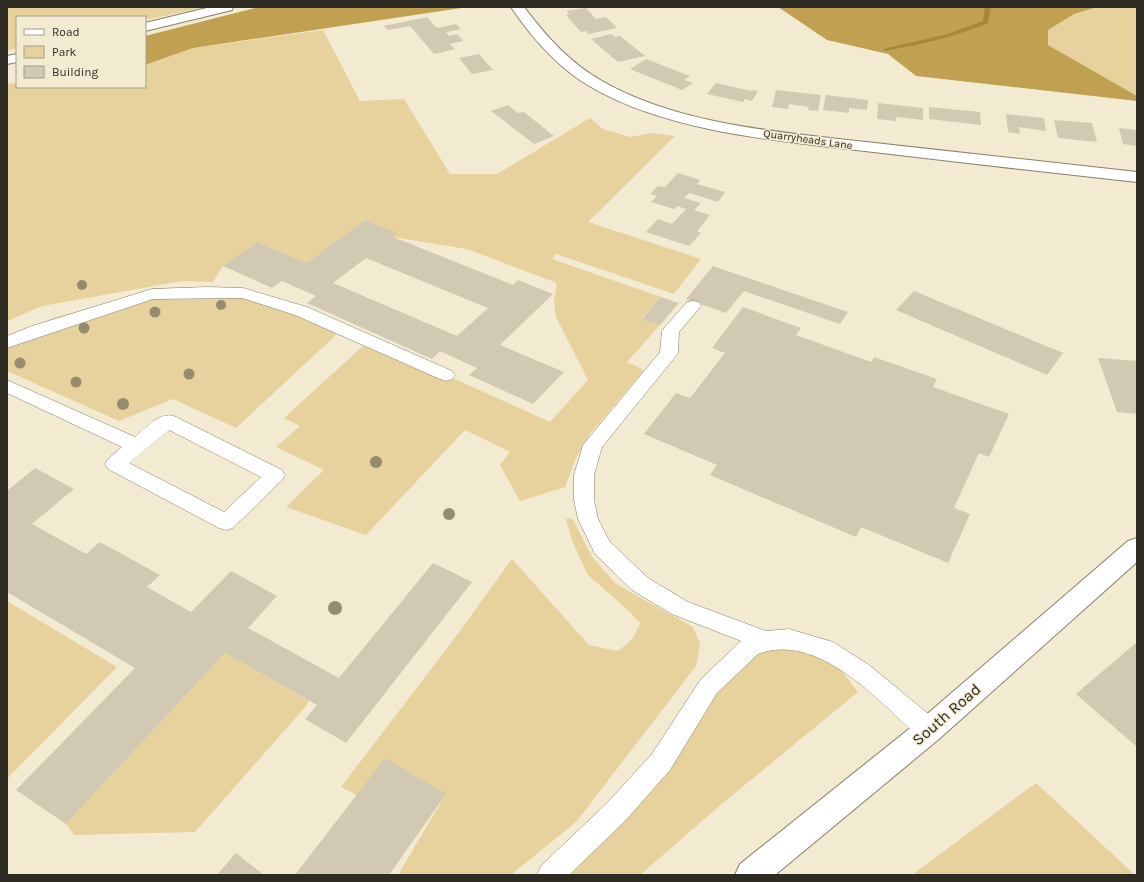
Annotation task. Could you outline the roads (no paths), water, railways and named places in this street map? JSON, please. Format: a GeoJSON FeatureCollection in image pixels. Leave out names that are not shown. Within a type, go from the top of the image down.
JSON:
{"type":"FeatureCollection","features":[{"type":"Feature","properties":{"kind":"street"},"geometry":{"type":"LineString","coordinates":[[146,27],[227,7]]}},
{"type":"Feature","properties":{"kind":"street","name":"Quarryheads Lane"},"geometry":{"type":"LineString","coordinates":[[518,7],[541,39],[568,66],[598,85],[625,98],[678,116],[744,130],[810,140],[1137,177]]}},
{"type":"Feature","properties":{"kind":"street","name":"South Road"},"geometry":{"type":"LineString","coordinates":[[751,875],[929,730],[1137,548]]}},
{"type":"Feature","properties":{"kind":"lane"},"geometry":{"type":"LineString","coordinates":[[7,342],[38,330],[152,294],[207,292],[243,293],[301,311],[446,375]]}},
{"type":"Feature","properties":{"kind":"lane"},"geometry":{"type":"LineString","coordinates":[[693,306],[671,331],[669,353],[593,445],[584,475],[584,500],[588,518],[602,548],[640,584],[680,608],[766,641]]}},
{"type":"Feature","properties":{"kind":"lane"},"geometry":{"type":"LineString","coordinates":[[7,386],[138,446]]}},
{"type":"Feature","properties":{"kind":"lane"},"geometry":{"type":"LineString","coordinates":[[167,421],[275,475],[226,522],[115,464],[138,446],[167,421]]}},
{"type":"Feature","properties":{"kind":"lane"},"geometry":{"type":"LineString","coordinates":[[550,875],[616,812],[661,762],[709,686],[750,647],[766,641],[789,639],[825,649],[862,672],[929,730]]}},
{"type":"Feature","properties":{"kind":"waterway"},"geometry":{"type":"LineString","coordinates":[[886,49],[950,35],[974,27],[986,22],[988,7]]}}]}
